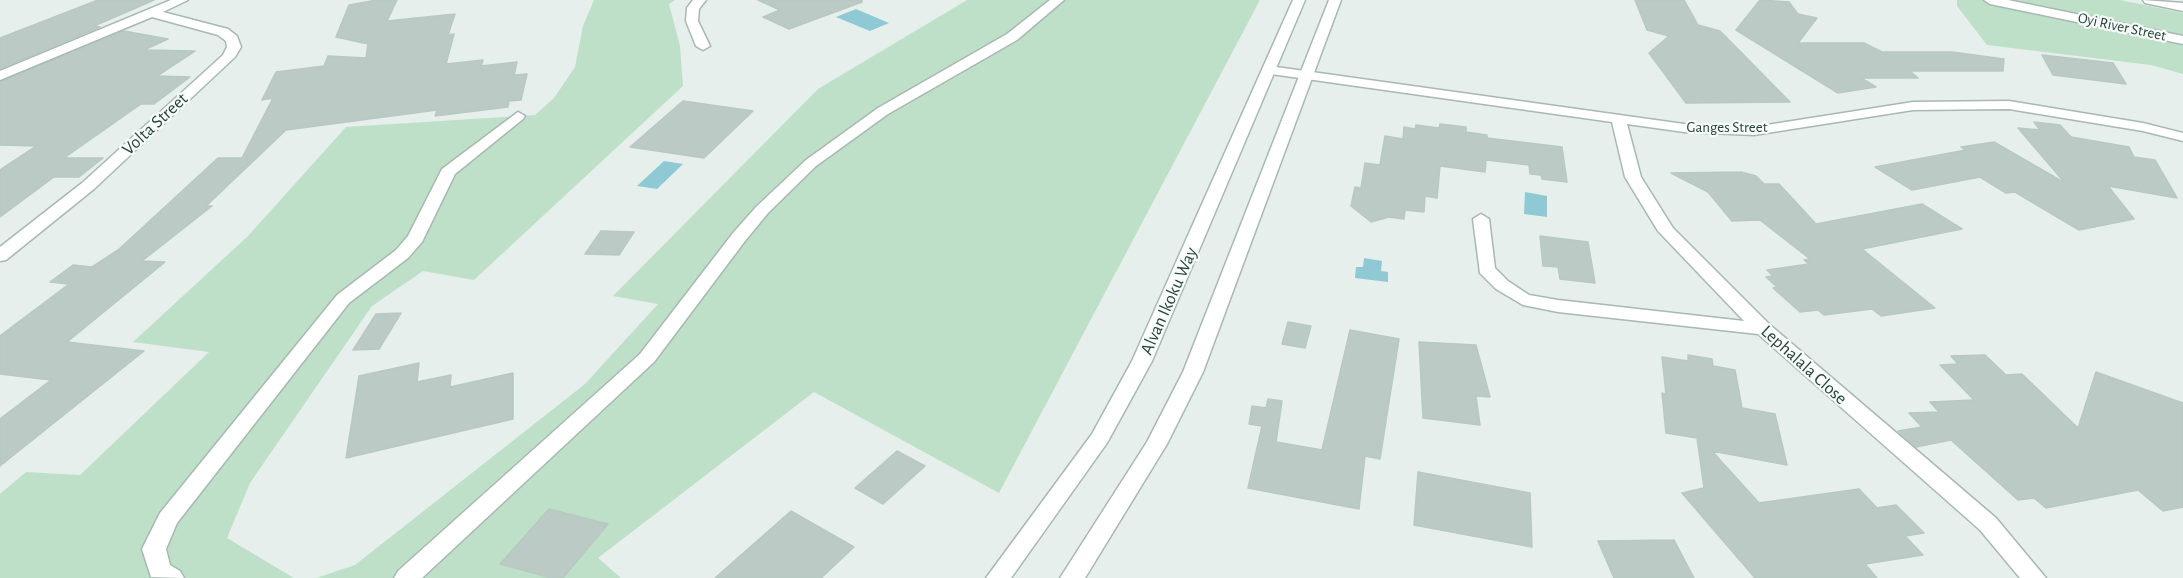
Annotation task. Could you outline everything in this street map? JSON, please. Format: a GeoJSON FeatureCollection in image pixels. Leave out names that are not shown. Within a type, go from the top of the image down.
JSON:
{"type":"FeatureCollection","features":[{"type":"Feature","properties":{"kind":"street"},"geometry":{"type":"LineString","coordinates":[[0,76],[182,0]]}},
{"type":"Feature","properties":{"kind":"street"},"geometry":{"type":"LineString","coordinates":[[700,0],[693,8],[692,21],[703,46]]}},
{"type":"Feature","properties":{"kind":"street"},"geometry":{"type":"LineString","coordinates":[[406,578],[647,357],[739,237],[762,210],[811,163],[883,111],[1011,37],[1058,0]]}},
{"type":"Feature","properties":{"kind":"street","name":"Alvan Ikoku Way"},"geometry":{"type":"LineString","coordinates":[[998,578],[1100,438],[1137,371],[1299,0]]}},
{"type":"Feature","properties":{"kind":"street"},"geometry":{"type":"LineString","coordinates":[[1072,578],[1156,444],[1193,372],[1335,0]]}},
{"type":"Feature","properties":{"kind":"street","name":"Oyi River Street"},"geometry":{"type":"LineString","coordinates":[[1990,0],[2183,40]]}},
{"type":"Feature","properties":{"kind":"street"},"geometry":{"type":"LineString","coordinates":[[2149,0],[2183,7]]}},
{"type":"Feature","properties":{"kind":"street","name":"Volta Street"},"geometry":{"type":"LineString","coordinates":[[0,256],[88,186],[228,57],[234,47],[232,39],[223,32],[151,14]]}},
{"type":"Feature","properties":{"kind":"street","name":"Ganges Street"},"geometry":{"type":"LineString","coordinates":[[1269,70],[1684,128],[1754,131],[1912,106],[2009,105],[2143,126],[2183,137]]}},
{"type":"Feature","properties":{"kind":"street"},"geometry":{"type":"LineString","coordinates":[[172,578],[159,570],[154,549],[168,519],[343,299],[402,254],[416,238],[448,172],[462,158],[518,116]]}},
{"type":"Feature","properties":{"kind":"street","name":"Lephalala Close"},"geometry":{"type":"LineString","coordinates":[[1619,120],[1633,177],[1666,231],[1763,329],[1988,524],[2034,578]]}},
{"type":"Feature","properties":{"kind":"street"},"geometry":{"type":"LineString","coordinates":[[1481,219],[1486,269],[1502,285],[1523,299],[1558,306],[1763,329]]}},
{"type":"Feature","properties":{"kind":"green space"},"geometry":{"type":"Polygon","coordinates":[[[594,0],[675,0],[669,4],[680,46],[683,86],[474,280],[423,271],[372,306],[250,483],[227,538],[294,578],[0,578],[0,494],[26,472],[80,475],[209,352],[133,342],[248,236],[346,127],[535,115],[554,98],[575,67],[583,26],[594,0]]]}},
{"type":"Feature","properties":{"kind":"green space"},"geometry":{"type":"Polygon","coordinates":[[[967,0],[1260,0],[999,493],[814,392],[598,558],[621,578],[316,578],[355,565],[585,384],[658,304],[613,296],[818,89],[967,0]]]}},
{"type":"Feature","properties":{"kind":"green space"},"geometry":{"type":"Polygon","coordinates":[[[1957,0],[2120,0],[2183,13],[2183,74],[2151,65],[1987,45],[1957,6],[1957,0]]]}},
{"type":"Feature","properties":{"kind":"water"},"geometry":{"type":"Polygon","coordinates":[[[856,9],[889,23],[870,31],[836,17],[856,9]]]}},
{"type":"Feature","properties":{"kind":"water"},"geometry":{"type":"Polygon","coordinates":[[[664,161],[683,164],[657,189],[637,186],[664,161]]]}},
{"type":"Feature","properties":{"kind":"water"},"geometry":{"type":"Polygon","coordinates":[[[1525,192],[1547,196],[1547,217],[1524,214],[1525,192]]]}},
{"type":"Feature","properties":{"kind":"water"},"geometry":{"type":"Polygon","coordinates":[[[1364,258],[1382,261],[1381,271],[1388,272],[1388,282],[1355,278],[1356,267],[1363,267],[1364,258]]]}},
{"type":"Feature","properties":{"kind":"building"},"geometry":{"type":"Polygon","coordinates":[[[98,0],[154,0],[94,26],[100,27],[0,69],[0,38],[98,0]]]}},
{"type":"Feature","properties":{"kind":"building"},"geometry":{"type":"Polygon","coordinates":[[[377,0],[397,0],[387,21],[455,14],[448,35],[454,34],[446,64],[483,60],[481,66],[517,62],[514,75],[527,74],[521,100],[509,101],[508,107],[435,116],[437,110],[286,130],[206,206],[212,206],[142,261],[165,262],[67,342],[144,351],[0,466],[0,419],[51,380],[0,374],[0,336],[69,284],[50,282],[73,265],[92,267],[118,250],[218,158],[242,158],[273,98],[262,100],[276,72],[324,66],[328,56],[366,58],[368,44],[336,37],[349,5],[377,0]]]}},
{"type":"Feature","properties":{"kind":"building"},"geometry":{"type":"Polygon","coordinates":[[[758,0],[862,0],[862,2],[789,29],[763,17],[780,10],[758,0]]]}},
{"type":"Feature","properties":{"kind":"building"},"geometry":{"type":"Polygon","coordinates":[[[1635,0],[1684,0],[1698,25],[1720,31],[1790,102],[1686,103],[1649,53],[1669,36],[1647,30],[1635,0]]]}},
{"type":"Feature","properties":{"kind":"building"},"geometry":{"type":"Polygon","coordinates":[[[1760,0],[1789,2],[1798,14],[1817,18],[1798,43],[1864,43],[1882,52],[1952,52],[2004,59],[2003,71],[1910,71],[1918,78],[1861,78],[1876,87],[1838,93],[1736,30],[1760,0]]]}},
{"type":"Feature","properties":{"kind":"building"},"geometry":{"type":"Polygon","coordinates":[[[124,31],[168,39],[144,50],[195,51],[157,76],[190,77],[154,104],[141,104],[64,158],[103,158],[79,177],[54,177],[0,217],[0,170],[36,146],[0,145],[0,82],[124,31]]]}},
{"type":"Feature","properties":{"kind":"building"},"geometry":{"type":"Polygon","coordinates":[[[2042,55],[2113,63],[2126,84],[2053,75],[2042,55]]]}},
{"type":"Feature","properties":{"kind":"building"},"geometry":{"type":"Polygon","coordinates":[[[683,101],[753,111],[704,158],[630,147],[683,101]]]}},
{"type":"Feature","properties":{"kind":"building"},"geometry":{"type":"Polygon","coordinates":[[[2034,122],[2060,125],[2071,137],[2129,147],[2134,157],[2155,160],[2177,198],[2108,186],[2134,219],[2079,230],[2015,192],[2006,193],[1980,177],[1912,190],[1875,167],[1966,150],[1961,147],[1994,142],[2065,183],[2018,128],[2040,130],[2034,122]]]}},
{"type":"Feature","properties":{"kind":"building"},"geometry":{"type":"Polygon","coordinates":[[[1440,124],[1466,127],[1466,132],[1487,135],[1487,138],[1562,147],[1567,182],[1542,179],[1541,175],[1530,174],[1529,165],[1486,160],[1485,172],[1440,166],[1437,198],[1425,196],[1424,212],[1405,210],[1404,219],[1389,217],[1371,222],[1351,206],[1355,187],[1361,188],[1365,163],[1380,165],[1385,136],[1403,139],[1404,127],[1415,129],[1416,125],[1439,128],[1440,124]]]}},
{"type":"Feature","properties":{"kind":"building"},"geometry":{"type":"Polygon","coordinates":[[[1741,172],[1756,176],[1764,184],[1779,184],[1816,224],[1922,204],[1962,229],[1862,249],[1935,308],[1881,316],[1872,309],[1824,315],[1818,310],[1800,312],[1773,288],[1777,287],[1766,277],[1773,276],[1767,270],[1809,264],[1804,260],[1810,259],[1760,220],[1732,221],[1708,192],[1671,173],[1741,172]]]}},
{"type":"Feature","properties":{"kind":"building"},"geometry":{"type":"Polygon","coordinates":[[[601,231],[634,232],[619,255],[585,254],[601,231]]]}},
{"type":"Feature","properties":{"kind":"building"},"geometry":{"type":"Polygon","coordinates":[[[1540,236],[1588,242],[1595,283],[1560,279],[1558,267],[1543,266],[1540,236]]]}},
{"type":"Feature","properties":{"kind":"building"},"geometry":{"type":"Polygon","coordinates":[[[401,313],[379,349],[353,350],[376,314],[401,313]]]}},
{"type":"Feature","properties":{"kind":"building"},"geometry":{"type":"Polygon","coordinates":[[[1288,322],[1311,326],[1305,348],[1282,344],[1288,322]]]}},
{"type":"Feature","properties":{"kind":"building"},"geometry":{"type":"Polygon","coordinates":[[[1350,330],[1399,339],[1380,459],[1365,456],[1359,509],[1248,488],[1262,426],[1249,424],[1252,406],[1266,408],[1268,399],[1282,401],[1276,442],[1322,450],[1350,330]]]}},
{"type":"Feature","properties":{"kind":"building"},"geometry":{"type":"Polygon","coordinates":[[[1419,342],[1476,345],[1490,397],[1476,396],[1480,425],[1423,418],[1419,342]]]}},
{"type":"Feature","properties":{"kind":"building"},"geometry":{"type":"Polygon","coordinates":[[[1688,355],[1712,359],[1713,366],[1735,370],[1742,408],[1775,414],[1787,465],[1712,451],[1759,503],[1859,489],[1877,508],[1896,505],[1924,533],[1905,536],[1923,555],[1865,564],[1877,578],[1755,578],[1682,493],[1704,488],[1697,438],[1666,433],[1662,393],[1666,394],[1662,357],[1688,361],[1688,355]]]}},
{"type":"Feature","properties":{"kind":"building"},"geometry":{"type":"Polygon","coordinates":[[[1985,355],[2006,375],[2022,374],[2078,428],[2096,372],[2183,403],[2183,507],[2163,511],[2138,490],[2046,508],[2034,498],[2018,500],[1951,440],[1916,447],[1898,431],[1922,427],[1909,413],[1939,412],[1930,402],[1974,400],[1940,365],[1958,364],[1951,356],[1985,355]]]}},
{"type":"Feature","properties":{"kind":"building"},"geometry":{"type":"Polygon","coordinates":[[[419,363],[417,382],[451,375],[450,387],[513,373],[513,419],[346,458],[359,376],[419,363]]]}},
{"type":"Feature","properties":{"kind":"building"},"geometry":{"type":"Polygon","coordinates":[[[897,451],[925,466],[883,504],[855,488],[897,451]]]}},
{"type":"Feature","properties":{"kind":"building"},"geometry":{"type":"Polygon","coordinates":[[[1418,472],[1530,493],[1532,547],[1414,525],[1418,472]]]}},
{"type":"Feature","properties":{"kind":"building"},"geometry":{"type":"Polygon","coordinates":[[[549,509],[608,524],[563,578],[551,578],[500,564],[549,509]]]}},
{"type":"Feature","properties":{"kind":"building"},"geometry":{"type":"Polygon","coordinates":[[[791,511],[854,547],[821,578],[715,578],[791,511]]]}},
{"type":"Feature","properties":{"kind":"building"},"geometry":{"type":"Polygon","coordinates":[[[1674,540],[1694,578],[1614,578],[1598,541],[1674,540]]]}}]}
